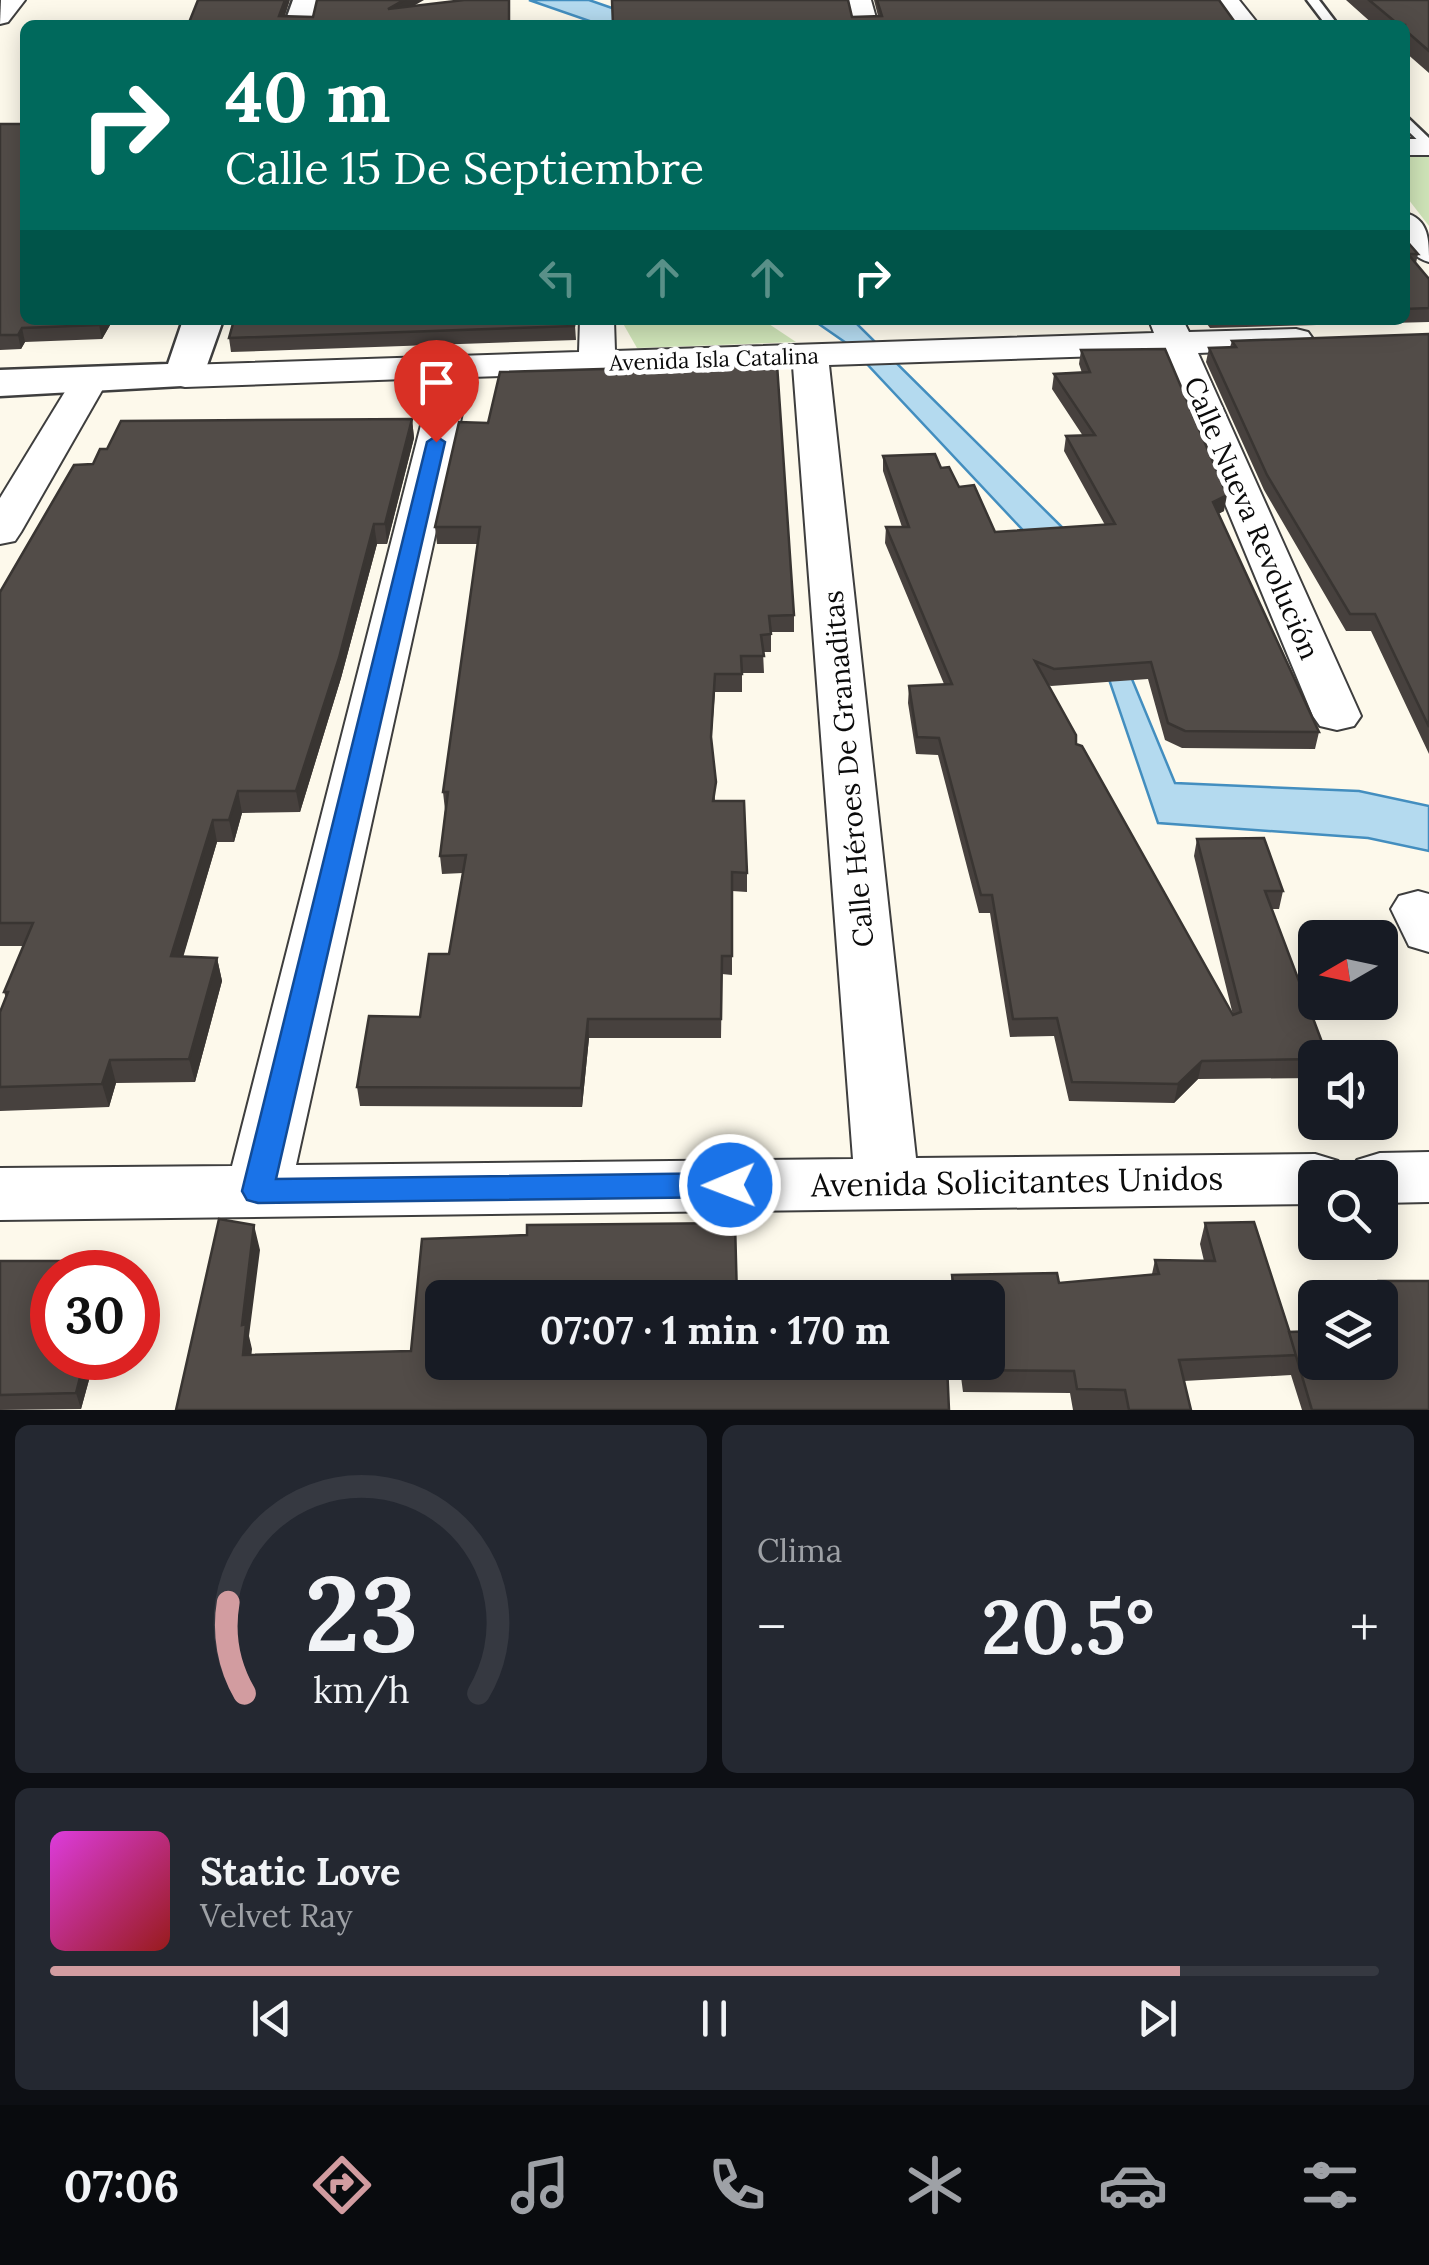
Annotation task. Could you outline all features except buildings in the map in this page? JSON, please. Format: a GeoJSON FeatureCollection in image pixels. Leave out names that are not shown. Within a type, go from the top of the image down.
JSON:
{"type":"FeatureCollection","features":[{"type":"Feature","properties":{"kind":"street"},"geometry":{"type":"LineString","coordinates":[[0,17],[14,0]]}},
{"type":"Feature","properties":{"kind":"street"},"geometry":{"type":"LineString","coordinates":[[1227,0],[1243,20]]}},
{"type":"Feature","properties":{"kind":"street"},"geometry":{"type":"LineString","coordinates":[[1410,228],[1429,252]]}},
{"type":"Feature","properties":{"kind":"street"},"geometry":{"type":"LineString","coordinates":[[184,376],[201,325]]}},
{"type":"Feature","properties":{"kind":"street"},"geometry":{"type":"LineString","coordinates":[[596,325],[597,364]]}},
{"type":"Feature","properties":{"kind":"street","name":"Avenida Isla Catalina"},"geometry":{"type":"LineString","coordinates":[[0,383],[936,350],[1172,331],[1332,338]]}},
{"type":"Feature","properties":{"kind":"street","name":"Calle Nueva Revolución"},"geometry":{"type":"LineString","coordinates":[[1172,331],[1336,716]]}},
{"type":"Feature","properties":{"kind":"street","name":"Calle Héroes De Granaditas"},"geometry":{"type":"LineString","coordinates":[[822,354],[887,1183]]}},
{"type":"Feature","properties":{"kind":"street"},"geometry":{"type":"LineString","coordinates":[[258,1191],[454,367]]}},
{"type":"Feature","properties":{"kind":"street"},"geometry":{"type":"LineString","coordinates":[[0,532],[90,380]]}},
{"type":"Feature","properties":{"kind":"street"},"geometry":{"type":"LineString","coordinates":[[1398,1178],[1429,1178]]}},
{"type":"Feature","properties":{"kind":"street","name":"Avenida Solicitantes Unidos"},"geometry":{"type":"LineString","coordinates":[[0,1194],[1298,1179]]}},
{"type":"Feature","properties":{"kind":"lane"},"geometry":{"type":"LineString","coordinates":[[1313,0],[1328,20]]}},
{"type":"Feature","properties":{"kind":"lane"},"geometry":{"type":"LineString","coordinates":[[1410,125],[1429,147]]}},
{"type":"Feature","properties":{"kind":"green space"},"geometry":{"type":"Polygon","coordinates":[[[1410,151],[1429,151],[1429,226],[1410,201],[1410,151]]]}},
{"type":"Feature","properties":{"kind":"green space"},"geometry":{"type":"Polygon","coordinates":[[[624,325],[770,325],[796,342],[637,348],[624,325]]]}},
{"type":"Feature","properties":{"kind":"water"},"geometry":{"type":"Polygon","coordinates":[[[529,0],[589,0],[647,20],[587,20],[529,0]]]}},
{"type":"Feature","properties":{"kind":"water"},"geometry":{"type":"Polygon","coordinates":[[[820,325],[858,325],[1074,539],[1175,783],[1359,791],[1429,806],[1429,851],[1368,838],[1158,823],[1099,650],[1033,541],[849,345],[820,325]]]}},
{"type":"Feature","properties":{"kind":"route"},"geometry":{"type":"LineString","coordinates":[[436,442],[258,1191],[730,1185]]}}]}
